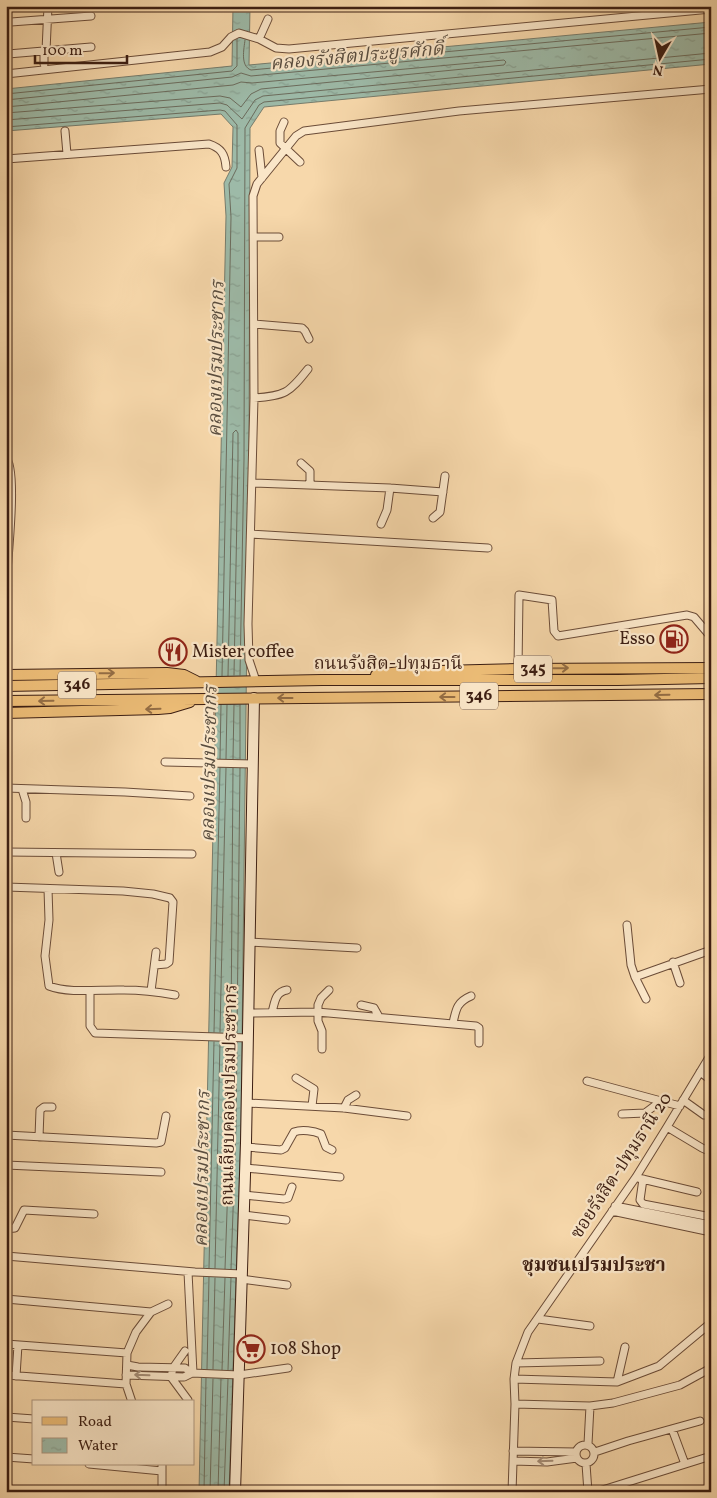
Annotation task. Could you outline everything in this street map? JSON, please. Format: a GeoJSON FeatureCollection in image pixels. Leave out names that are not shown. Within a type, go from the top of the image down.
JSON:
{"type":"FeatureCollection","features":[{"type":"Feature","properties":{"kind":"main road","name":"345"},"geometry":{"type":"LineString","coordinates":[[356,680],[400,672],[711,668]]}},
{"type":"Feature","properties":{"kind":"main road"},"geometry":{"type":"LineString","coordinates":[[6,674],[167,673],[184,675],[198,682]]}},
{"type":"Feature","properties":{"kind":"main road","name":"ถนนรังสิต-ปทุมธานี"},"geometry":{"type":"LineString","coordinates":[[6,686],[252,681],[711,678]]}},
{"type":"Feature","properties":{"kind":"main road","name":"ถนนรังสิต-ปทุมธานี"},"geometry":{"type":"LineString","coordinates":[[6,701],[711,694]]}},
{"type":"Feature","properties":{"kind":"main road"},"geometry":{"type":"LineString","coordinates":[[6,713],[158,709],[170,708],[208,698]]}},
{"type":"Feature","properties":{"kind":"street"},"geometry":{"type":"LineString","coordinates":[[44,64],[48,6]]}},
{"type":"Feature","properties":{"kind":"street"},"geometry":{"type":"LineString","coordinates":[[6,74],[210,52],[222,47],[231,37],[239,33],[250,35],[276,48],[289,49],[711,9]]}},
{"type":"Feature","properties":{"kind":"street"},"geometry":{"type":"LineString","coordinates":[[11,22],[92,16]]}},
{"type":"Feature","properties":{"kind":"street"},"geometry":{"type":"LineString","coordinates":[[259,39],[268,18]]}},
{"type":"Feature","properties":{"kind":"street"},"geometry":{"type":"LineString","coordinates":[[8,54],[91,47]]}},
{"type":"Feature","properties":{"kind":"street"},"geometry":{"type":"LineString","coordinates":[[252,681],[248,652],[254,398],[253,196],[262,178],[296,136],[304,131],[459,111],[711,89]]}},
{"type":"Feature","properties":{"kind":"street"},"geometry":{"type":"LineString","coordinates":[[284,122],[279,138],[280,143],[300,162]]}},
{"type":"Feature","properties":{"kind":"street"},"geometry":{"type":"LineString","coordinates":[[65,131],[66,154]]}},
{"type":"Feature","properties":{"kind":"street"},"geometry":{"type":"LineString","coordinates":[[6,159],[209,144],[225,156],[226,167]]}},
{"type":"Feature","properties":{"kind":"street"},"geometry":{"type":"LineString","coordinates":[[259,150],[262,178]]}},
{"type":"Feature","properties":{"kind":"street"},"geometry":{"type":"LineString","coordinates":[[254,236],[279,237]]}},
{"type":"Feature","properties":{"kind":"street"},"geometry":{"type":"LineString","coordinates":[[254,324],[302,328],[309,339]]}},
{"type":"Feature","properties":{"kind":"street"},"geometry":{"type":"LineString","coordinates":[[254,398],[291,390],[308,369]]}},
{"type":"Feature","properties":{"kind":"street"},"geometry":{"type":"LineString","coordinates":[[6,458],[10,462],[12,491],[6,585]]}},
{"type":"Feature","properties":{"kind":"street"},"geometry":{"type":"LineString","coordinates":[[301,463],[310,472],[310,485]]}},
{"type":"Feature","properties":{"kind":"street"},"geometry":{"type":"LineString","coordinates":[[433,518],[440,512],[446,476]]}},
{"type":"Feature","properties":{"kind":"street"},"geometry":{"type":"LineString","coordinates":[[252,483],[444,492]]}},
{"type":"Feature","properties":{"kind":"street"},"geometry":{"type":"LineString","coordinates":[[381,524],[387,510],[390,488]]}},
{"type":"Feature","properties":{"kind":"street"},"geometry":{"type":"LineString","coordinates":[[251,534],[488,548]]}},
{"type":"Feature","properties":{"kind":"street"},"geometry":{"type":"LineString","coordinates":[[518,669],[519,595],[552,600],[554,631],[558,636],[687,614],[694,617],[711,637]]}},
{"type":"Feature","properties":{"kind":"street"},"geometry":{"type":"LineString","coordinates":[[208,698],[210,727]]}},
{"type":"Feature","properties":{"kind":"street","name":"ถนนเลียบคลองเปรมประชากร"},"geometry":{"type":"LineString","coordinates":[[235,1492],[236,1375],[247,1103],[246,1038],[252,763],[251,698]]}},
{"type":"Feature","properties":{"kind":"street"},"geometry":{"type":"LineString","coordinates":[[165,762],[252,763]]}},
{"type":"Feature","properties":{"kind":"street"},"geometry":{"type":"LineString","coordinates":[[6,788],[116,791],[190,796]]}},
{"type":"Feature","properties":{"kind":"street"},"geometry":{"type":"LineString","coordinates":[[22,789],[26,802],[26,818]]}},
{"type":"Feature","properties":{"kind":"street"},"geometry":{"type":"LineString","coordinates":[[6,852],[192,854]]}},
{"type":"Feature","properties":{"kind":"street"},"geometry":{"type":"LineString","coordinates":[[56,854],[60,872]]}},
{"type":"Feature","properties":{"kind":"street"},"geometry":{"type":"LineString","coordinates":[[6,887],[123,891],[170,898],[173,902],[169,962],[166,964],[154,964]]}},
{"type":"Feature","properties":{"kind":"street"},"geometry":{"type":"LineString","coordinates":[[48,888],[49,920],[45,956],[49,986],[90,991],[151,991],[175,995]]}},
{"type":"Feature","properties":{"kind":"street"},"geometry":{"type":"LineString","coordinates":[[627,925],[631,965],[646,999]]}},
{"type":"Feature","properties":{"kind":"street"},"geometry":{"type":"LineString","coordinates":[[249,942],[357,948]]}},
{"type":"Feature","properties":{"kind":"street"},"geometry":{"type":"LineString","coordinates":[[635,977],[711,950]]}},
{"type":"Feature","properties":{"kind":"street"},"geometry":{"type":"LineString","coordinates":[[151,991],[156,952]]}},
{"type":"Feature","properties":{"kind":"street"},"geometry":{"type":"LineString","coordinates":[[673,962],[680,983]]}},
{"type":"Feature","properties":{"kind":"street"},"geometry":{"type":"LineString","coordinates":[[272,1012],[278,994],[287,990]]}},
{"type":"Feature","properties":{"kind":"street"},"geometry":{"type":"LineString","coordinates":[[322,1049],[322,1031],[317,1012],[319,1001],[329,990]]}},
{"type":"Feature","properties":{"kind":"street"},"geometry":{"type":"LineString","coordinates":[[90,991],[90,1026],[95,1033],[246,1038]]}},
{"type":"Feature","properties":{"kind":"street"},"geometry":{"type":"LineString","coordinates":[[453,1023],[459,1004],[463,999],[471,996]]}},
{"type":"Feature","properties":{"kind":"street"},"geometry":{"type":"LineString","coordinates":[[361,1005],[374,1008],[379,1017]]}},
{"type":"Feature","properties":{"kind":"street"},"geometry":{"type":"LineString","coordinates":[[248,1013],[317,1012],[453,1023],[478,1027],[480,1043]]}},
{"type":"Feature","properties":{"kind":"street","name":"ซอยรังสิต-ปทุมธานี 20"},"geometry":{"type":"LineString","coordinates":[[512,1492],[514,1379],[516,1363],[528,1332],[613,1209],[639,1178],[711,1054]]}},
{"type":"Feature","properties":{"kind":"street"},"geometry":{"type":"LineString","coordinates":[[700,1072],[711,1080]]}},
{"type":"Feature","properties":{"kind":"street"},"geometry":{"type":"LineString","coordinates":[[296,1078],[314,1088],[312,1106]]}},
{"type":"Feature","properties":{"kind":"street"},"geometry":{"type":"LineString","coordinates":[[587,1081],[661,1101],[682,1103],[704,1115]]}},
{"type":"Feature","properties":{"kind":"street"},"geometry":{"type":"LineString","coordinates":[[344,1108],[346,1103],[356,1095]]}},
{"type":"Feature","properties":{"kind":"street"},"geometry":{"type":"LineString","coordinates":[[622,1114],[645,1113],[661,1101]]}},
{"type":"Feature","properties":{"kind":"street"},"geometry":{"type":"LineString","coordinates":[[247,1103],[344,1108],[407,1116]]}},
{"type":"Feature","properties":{"kind":"street"},"geometry":{"type":"LineString","coordinates":[[39,1137],[40,1110],[44,1107],[52,1107]]}},
{"type":"Feature","properties":{"kind":"street"},"geometry":{"type":"LineString","coordinates":[[6,1135],[156,1143],[161,1142],[166,1116]]}},
{"type":"Feature","properties":{"kind":"street"},"geometry":{"type":"LineString","coordinates":[[668,1128],[711,1152]]}},
{"type":"Feature","properties":{"kind":"street"},"geometry":{"type":"LineString","coordinates":[[246,1147],[281,1150],[286,1148],[294,1132],[298,1130],[321,1134],[326,1148],[332,1150]]}},
{"type":"Feature","properties":{"kind":"street"},"geometry":{"type":"LineString","coordinates":[[6,1165],[161,1172]]}},
{"type":"Feature","properties":{"kind":"street"},"geometry":{"type":"LineString","coordinates":[[245,1168],[340,1177]]}},
{"type":"Feature","properties":{"kind":"street"},"geometry":{"type":"LineString","coordinates":[[697,1192],[639,1178],[640,1200],[643,1204],[711,1217]]}},
{"type":"Feature","properties":{"kind":"street"},"geometry":{"type":"LineString","coordinates":[[244,1196],[284,1199],[288,1198],[292,1187]]}},
{"type":"Feature","properties":{"kind":"street"},"geometry":{"type":"LineString","coordinates":[[613,1209],[685,1224],[711,1232]]}},
{"type":"Feature","properties":{"kind":"street"},"geometry":{"type":"LineString","coordinates":[[6,1229],[15,1228],[24,1210],[94,1214]]}},
{"type":"Feature","properties":{"kind":"street"},"geometry":{"type":"LineString","coordinates":[[244,1214],[286,1220]]}},
{"type":"Feature","properties":{"kind":"street"},"geometry":{"type":"LineString","coordinates":[[685,1224],[711,1225]]}},
{"type":"Feature","properties":{"kind":"street"},"geometry":{"type":"LineString","coordinates":[[6,1256],[240,1275],[288,1285]]}},
{"type":"Feature","properties":{"kind":"street"},"geometry":{"type":"LineString","coordinates":[[192,1272],[194,1373]]}},
{"type":"Feature","properties":{"kind":"street"},"geometry":{"type":"LineString","coordinates":[[6,1299],[151,1312]]}},
{"type":"Feature","properties":{"kind":"street"},"geometry":{"type":"LineString","coordinates":[[131,1400],[126,1384],[127,1353],[136,1332],[151,1312],[168,1304]]}},
{"type":"Feature","properties":{"kind":"street"},"geometry":{"type":"LineString","coordinates":[[538,1319],[590,1326]]}},
{"type":"Feature","properties":{"kind":"street"},"geometry":{"type":"LineString","coordinates":[[514,1379],[617,1382],[658,1366],[707,1326],[711,1325]]}},
{"type":"Feature","properties":{"kind":"street"},"geometry":{"type":"LineString","coordinates":[[6,1344],[127,1353]]}},
{"type":"Feature","properties":{"kind":"street"},"geometry":{"type":"LineString","coordinates":[[16,1376],[18,1345]]}},
{"type":"Feature","properties":{"kind":"street"},"geometry":{"type":"LineString","coordinates":[[617,1382],[625,1347]]}},
{"type":"Feature","properties":{"kind":"street"},"geometry":{"type":"LineString","coordinates":[[185,1350],[173,1368],[172,1377],[188,1400]]}},
{"type":"Feature","properties":{"kind":"street"},"geometry":{"type":"LineString","coordinates":[[516,1363],[600,1361]]}},
{"type":"Feature","properties":{"kind":"street"},"geometry":{"type":"LineString","coordinates":[[127,1364],[138,1367],[185,1368],[194,1373],[236,1375],[288,1368]]}},
{"type":"Feature","properties":{"kind":"street"},"geometry":{"type":"LineString","coordinates":[[515,1404],[590,1406],[613,1403],[680,1385],[711,1368]]}},
{"type":"Feature","properties":{"kind":"street"},"geometry":{"type":"LineString","coordinates":[[126,1375],[184,1378],[194,1373]]}},
{"type":"Feature","properties":{"kind":"street"},"geometry":{"type":"LineString","coordinates":[[6,1375],[126,1384]]}},
{"type":"Feature","properties":{"kind":"street"},"geometry":{"type":"LineString","coordinates":[[586,1464],[594,1460],[595,1452],[588,1444],[590,1406]]}},
{"type":"Feature","properties":{"kind":"street"},"geometry":{"type":"LineString","coordinates":[[6,1417],[32,1419]]}},
{"type":"Feature","properties":{"kind":"street"},"geometry":{"type":"LineString","coordinates":[[595,1452],[700,1421]]}},
{"type":"Feature","properties":{"kind":"street"},"geometry":{"type":"LineString","coordinates":[[672,1429],[685,1464]]}},
{"type":"Feature","properties":{"kind":"street"},"geometry":{"type":"LineString","coordinates":[[576,1455],[580,1446],[588,1444]]}},
{"type":"Feature","properties":{"kind":"street"},"geometry":{"type":"LineString","coordinates":[[513,1451],[576,1455]]}},
{"type":"Feature","properties":{"kind":"street"},"geometry":{"type":"LineString","coordinates":[[513,1461],[547,1462],[576,1455]]}},
{"type":"Feature","properties":{"kind":"street"},"geometry":{"type":"LineString","coordinates":[[576,1455],[581,1462],[586,1464]]}},
{"type":"Feature","properties":{"kind":"street"},"geometry":{"type":"LineString","coordinates":[[596,1492],[711,1456]]}},
{"type":"Feature","properties":{"kind":"street"},"geometry":{"type":"LineString","coordinates":[[6,1457],[32,1459]]}},
{"type":"Feature","properties":{"kind":"street"},"geometry":{"type":"LineString","coordinates":[[586,1464],[588,1492]]}},
{"type":"Feature","properties":{"kind":"street"},"geometry":{"type":"LineString","coordinates":[[126,1466],[162,1468],[162,1492]]}},
{"type":"Feature","properties":{"kind":"water","name":"คลองรังสิตประยูรศักดิ์"},"geometry":{"type":"Polygon","coordinates":[[[233,6],[250,6],[249,65],[711,22],[711,64],[264,107],[250,128],[249,459],[241,1125],[229,1492],[199,1492],[226,216],[224,183],[232,167],[233,127],[221,114],[6,131],[6,89],[232,66],[233,6]]]}},
{"type":"Feature","properties":{"kind":"place","name":"Esso"},"geometry":{"type":"Point","coordinates":[674,639]}},
{"type":"Feature","properties":{"kind":"place","name":"Mister coffee"},"geometry":{"type":"Point","coordinates":[173,652]}},
{"type":"Feature","properties":{"kind":"place","name":"108 Shop"},"geometry":{"type":"Point","coordinates":[251,1349]}},
{"type":"Feature","properties":{"kind":"district","name":"ชุมชนเปรมประชา"},"geometry":{"type":"Point","coordinates":[594,1266]}},
{"type":"Feature","properties":{"kind":"water label","name":"คลองเปรมประชากร"},"geometry":{"type":"Point","coordinates":[217,359]}},
{"type":"Feature","properties":{"kind":"water label","name":"คลองเปรมประชากร"},"geometry":{"type":"Point","coordinates":[210,764]}},
{"type":"Feature","properties":{"kind":"water label","name":"คลองเปรมประชากร"},"geometry":{"type":"Point","coordinates":[203,1169]}}]}
